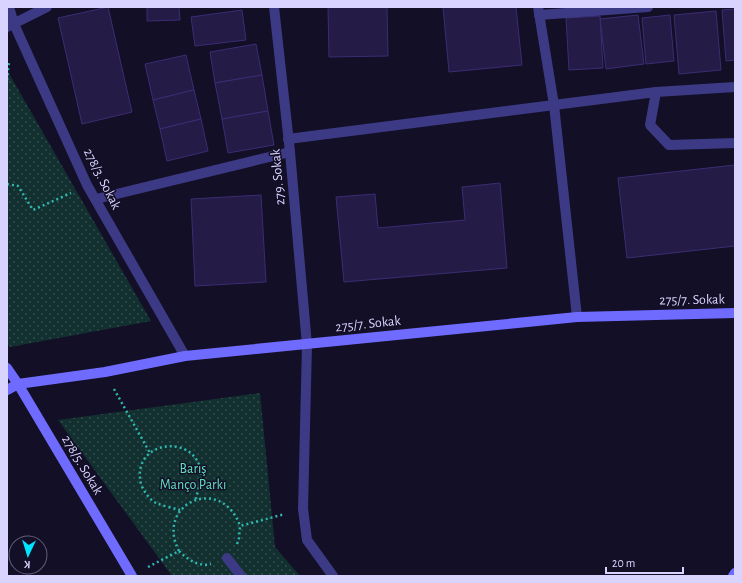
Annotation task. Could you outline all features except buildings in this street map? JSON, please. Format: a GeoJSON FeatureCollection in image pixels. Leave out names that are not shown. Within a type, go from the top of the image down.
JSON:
{"type":"FeatureCollection","features":[{"type":"Feature","properties":{"kind":"street","name":"278/3. Sokak"},"geometry":{"type":"LineString","coordinates":[[8,7],[10,26],[87,185],[185,356]]}},
{"type":"Feature","properties":{"kind":"street"},"geometry":{"type":"LineString","coordinates":[[10,26],[47,7]]}},
{"type":"Feature","properties":{"kind":"street","name":"279. Sokak"},"geometry":{"type":"LineString","coordinates":[[274,7],[290,152],[307,345],[303,510],[307,540],[333,576]]}},
{"type":"Feature","properties":{"kind":"street"},"geometry":{"type":"LineString","coordinates":[[577,316],[554,104],[539,11],[648,7]]}},
{"type":"Feature","properties":{"kind":"street"},"geometry":{"type":"LineString","coordinates":[[288,139],[554,104],[656,92],[735,86]]}},
{"type":"Feature","properties":{"kind":"street"},"geometry":{"type":"LineString","coordinates":[[656,92],[650,125],[669,145],[735,143]]}},
{"type":"Feature","properties":{"kind":"street"},"geometry":{"type":"LineString","coordinates":[[96,199],[290,152]]}},
{"type":"Feature","properties":{"kind":"street","name":"275/7. Sokak"},"geometry":{"type":"LineString","coordinates":[[7,390],[18,384],[105,372],[185,356],[307,345],[577,316],[735,313]]}},
{"type":"Feature","properties":{"kind":"street","name":"278/5. Sokak"},"geometry":{"type":"LineString","coordinates":[[7,368],[132,575]]}},
{"type":"Feature","properties":{"kind":"street"},"geometry":{"type":"LineString","coordinates":[[228,558],[242,576]]}},
{"type":"Feature","properties":{"kind":"path"},"geometry":{"type":"LineString","coordinates":[[7,184],[18,186],[34,210],[87,185]]}},
{"type":"Feature","properties":{"kind":"path"},"geometry":{"type":"LineString","coordinates":[[105,372],[150,453]]}},
{"type":"Feature","properties":{"kind":"path"},"geometry":{"type":"LineString","coordinates":[[180,510],[157,503],[149,497],[143,489],[140,479],[140,469],[144,460],[150,453],[159,448],[168,446],[178,447],[187,451],[194,458],[199,466],[201,476],[196,499]]}},
{"type":"Feature","properties":{"kind":"path"},"geometry":{"type":"LineString","coordinates":[[207,498],[219,500],[229,506],[236,515],[240,526],[239,538],[235,549],[228,558],[218,563],[207,565],[187,559],[179,551],[174,541],[174,520],[180,510],[196,499],[207,498]]}},
{"type":"Feature","properties":{"kind":"path"},"geometry":{"type":"LineString","coordinates":[[240,526],[303,510]]}},
{"type":"Feature","properties":{"kind":"path"},"geometry":{"type":"LineString","coordinates":[[132,575],[179,551]]}},
{"type":"Feature","properties":{"kind":"green space"},"geometry":{"type":"Polygon","coordinates":[[[7,70],[151,321],[10,347],[7,343],[7,70]]]}},
{"type":"Feature","properties":{"kind":"green space","name":"Barış Manço Parkı"},"geometry":{"type":"Polygon","coordinates":[[[260,393],[275,547],[300,576],[172,576],[58,420],[260,393]]]}}]}
